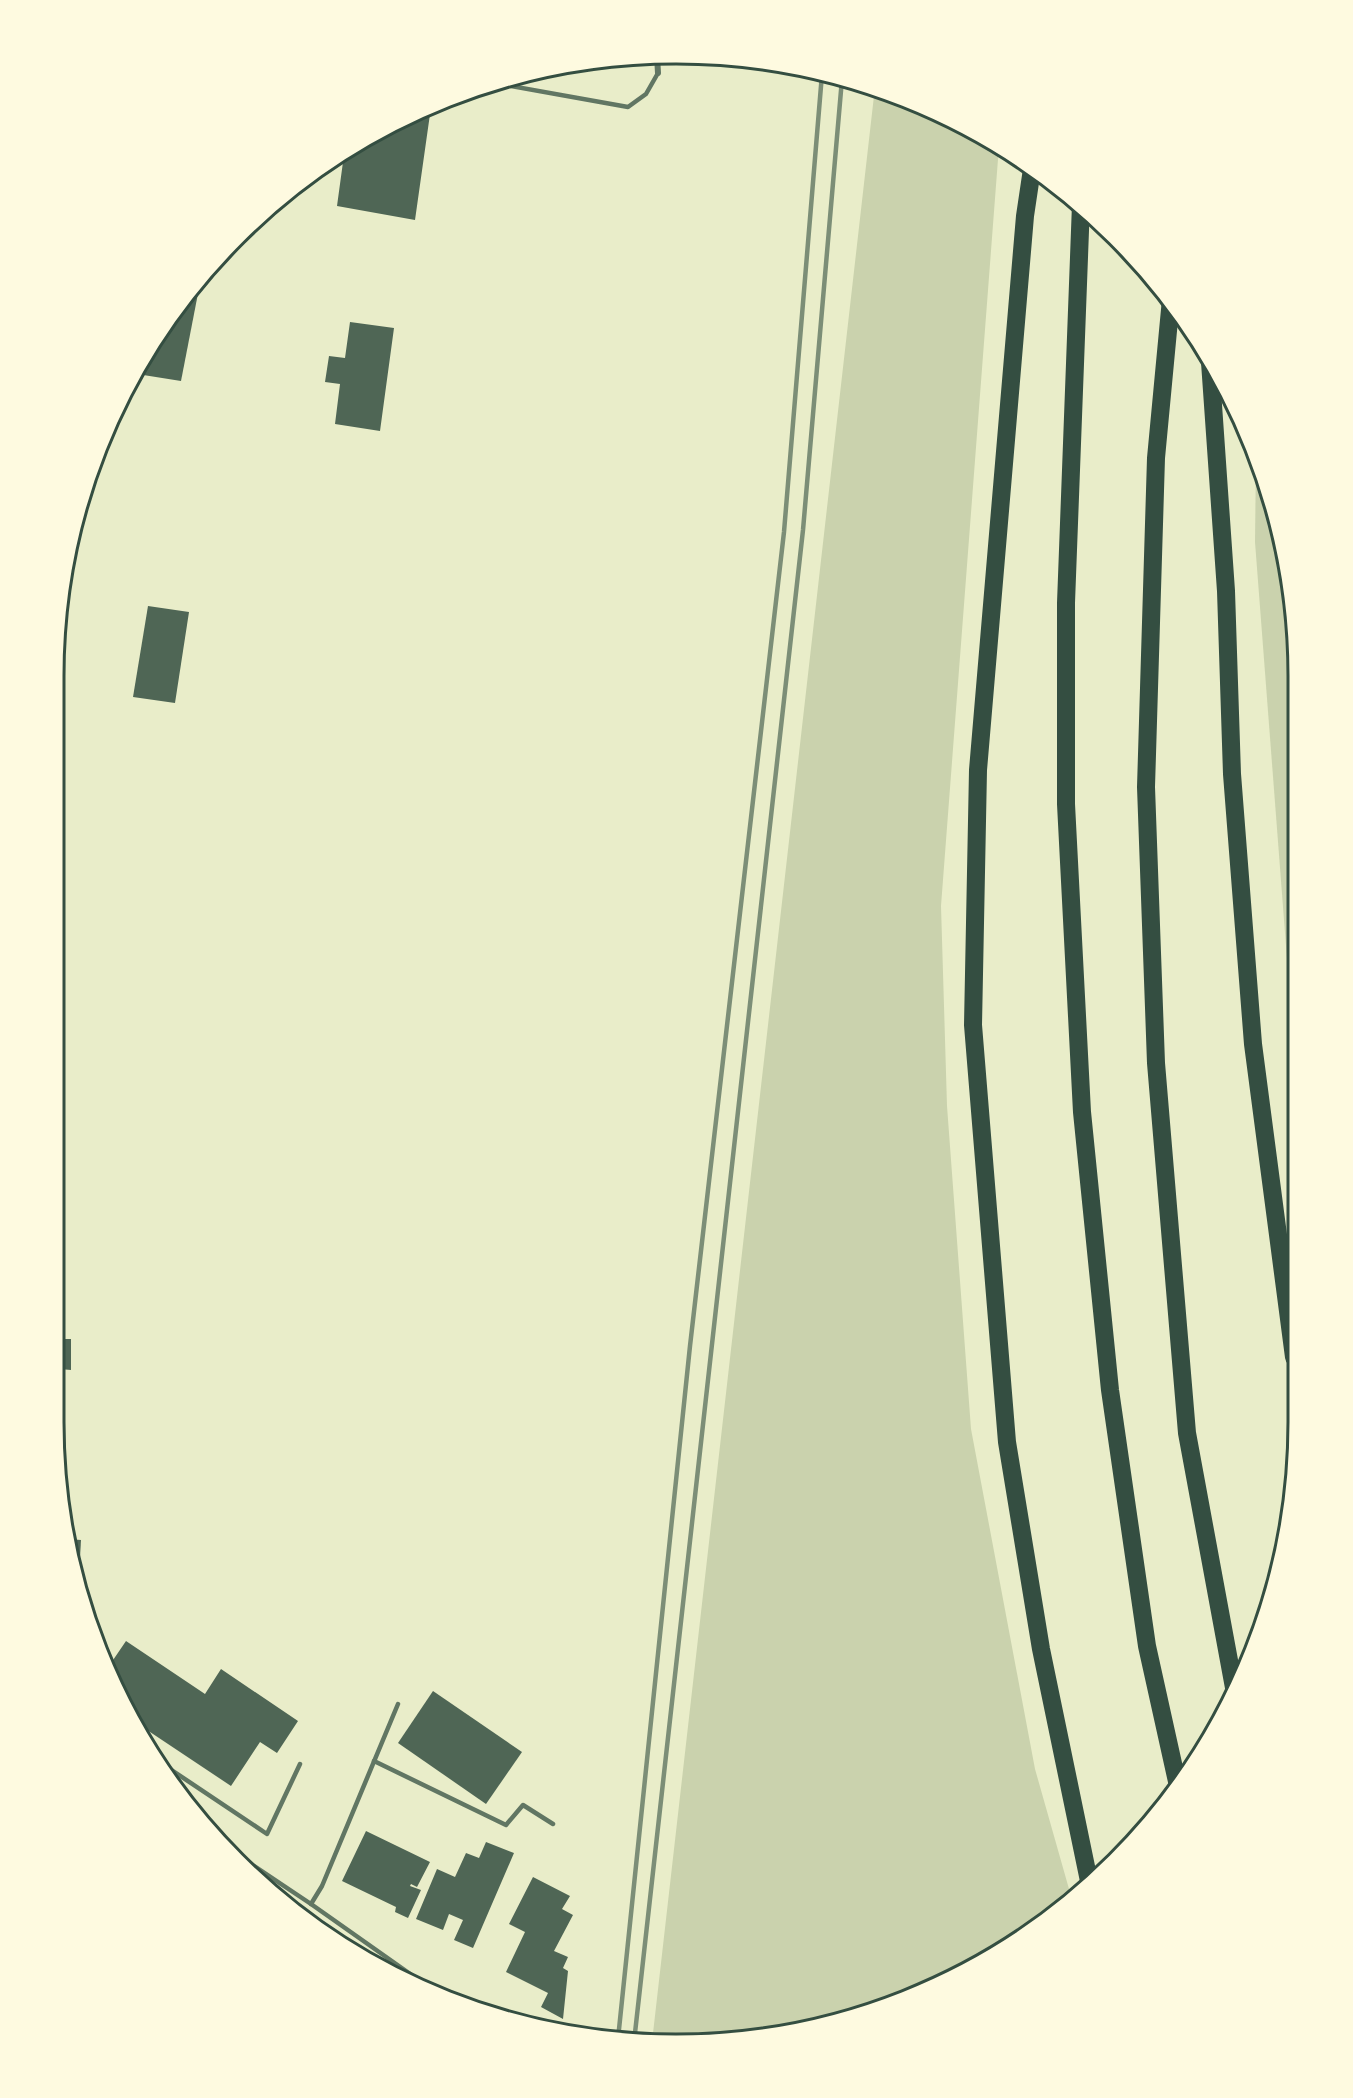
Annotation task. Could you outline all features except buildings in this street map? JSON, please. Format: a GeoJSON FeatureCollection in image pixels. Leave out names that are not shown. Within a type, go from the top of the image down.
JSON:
{"type":"FeatureCollection","features":[{"type":"Feature","properties":{"kind":"highway"},"geometry":{"type":"LineString","coordinates":[[1031,178],[1025,216],[978,770],[973,1025],[1007,1443],[1041,1649],[1088,1875]]}},
{"type":"Feature","properties":{"kind":"highway"},"geometry":{"type":"LineString","coordinates":[[1081,217],[1066,603],[1066,804],[1082,1112],[1112,1402],[1147,1646],[1176,1775]]}},
{"type":"Feature","properties":{"kind":"highway"},"geometry":{"type":"LineString","coordinates":[[1170,314],[1156,458],[1146,787],[1156,1063],[1186,1433],[1232,1677]]}},
{"type":"Feature","properties":{"kind":"highway"},"geometry":{"type":"LineString","coordinates":[[1211,379],[1226,591],[1232,774],[1253,1044],[1288,1311]]}},
{"type":"Feature","properties":{"kind":"street"},"geometry":{"type":"LineString","coordinates":[[658,65],[658,73]]}},
{"type":"Feature","properties":{"kind":"lane"},"geometry":{"type":"LineString","coordinates":[[514,86],[628,107],[646,94],[658,73]]}},
{"type":"Feature","properties":{"kind":"lane"},"geometry":{"type":"LineString","coordinates":[[311,1904],[322,1886],[398,1704]]}},
{"type":"Feature","properties":{"kind":"lane"},"geometry":{"type":"LineString","coordinates":[[374,1761],[506,1825],[523,1805],[553,1824]]}},
{"type":"Feature","properties":{"kind":"lane"},"geometry":{"type":"LineString","coordinates":[[176,1773],[267,1834],[300,1764]]}},
{"type":"Feature","properties":{"kind":"lane"},"geometry":{"type":"LineString","coordinates":[[262,1871],[401,1968]]}},
{"type":"Feature","properties":{"kind":"green space"},"geometry":{"type":"Polygon","coordinates":[[[874,97],[947,128],[998,156],[941,906],[947,1106],[971,1429],[1035,1769],[1069,1891],[1017,1930],[982,1952],[911,1987],[873,2001],[796,2022],[756,2028],[676,2034],[653,2033],[874,97]]]}},
{"type":"Feature","properties":{"kind":"green space"},"geometry":{"type":"Polygon","coordinates":[[[1256,479],[1277,557],[1287,636],[1288,972],[1255,542],[1256,479]]]}},
{"type":"Feature","properties":{"kind":"railway"},"geometry":{"type":"LineString","coordinates":[[619,2030],[690,1346],[784,532],[821,82]]}},
{"type":"Feature","properties":{"kind":"railway"},"geometry":{"type":"LineString","coordinates":[[635,2032],[803,530],[841,87]]}}]}
